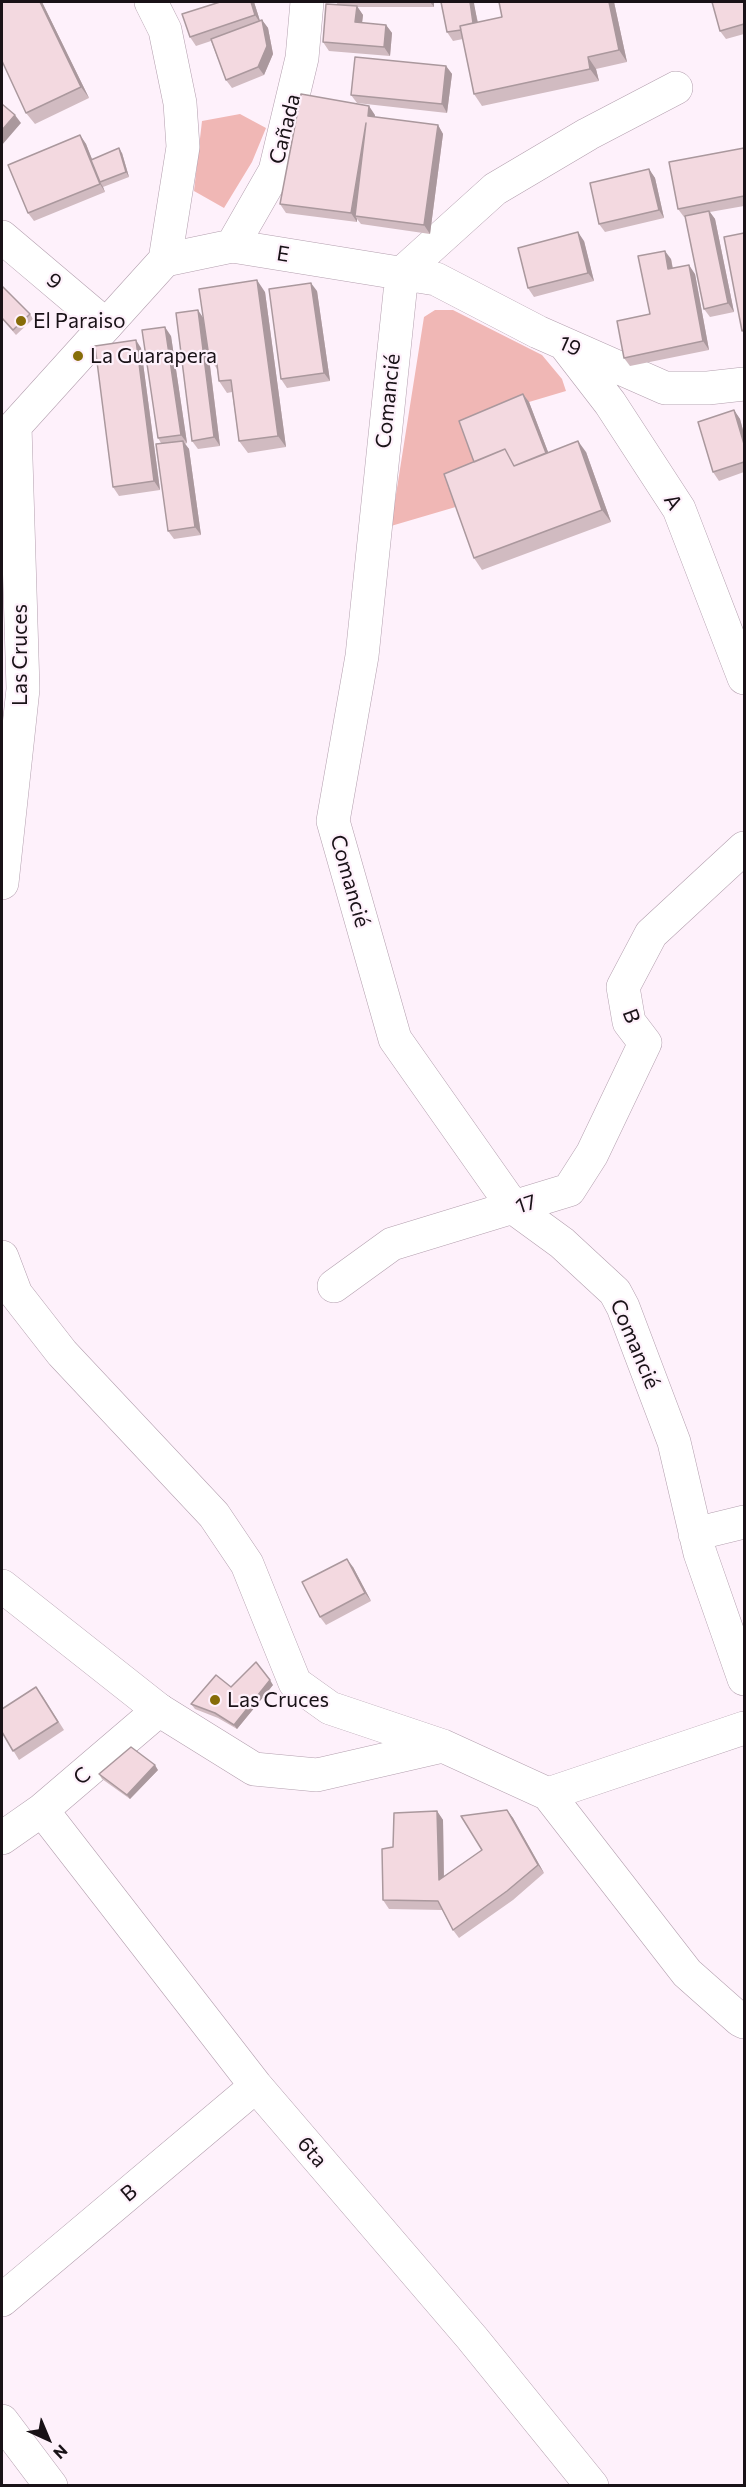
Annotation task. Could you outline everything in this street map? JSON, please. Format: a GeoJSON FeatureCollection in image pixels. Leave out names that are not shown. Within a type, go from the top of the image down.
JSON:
{"type":"FeatureCollection","features":[{"type":"Feature","properties":{"kind":"street"},"geometry":{"type":"LineString","coordinates":[[8,432],[165,260],[183,147],[180,103],[165,30],[151,2]]}},
{"type":"Feature","properties":{"kind":"street","name":"Cañada"},"geometry":{"type":"LineString","coordinates":[[232,246],[275,171],[302,58],[307,2]]}},
{"type":"Feature","properties":{"kind":"street"},"geometry":{"type":"LineString","coordinates":[[402,273],[495,189],[588,134],[676,88]]}},
{"type":"Feature","properties":{"kind":"street","name":"9"},"geometry":{"type":"LineString","coordinates":[[2,237],[106,325]]}},
{"type":"Feature","properties":{"kind":"street","name":"E"},"geometry":{"type":"LineString","coordinates":[[165,260],[232,246],[402,273]]}},
{"type":"Feature","properties":{"kind":"street","name":"19"},"geometry":{"type":"LineString","coordinates":[[402,273],[436,279],[565,344],[665,388],[708,388],[744,384]]}},
{"type":"Feature","properties":{"kind":"street","name":"Comancié"},"geometry":{"type":"LineString","coordinates":[[402,273],[362,656],[333,821],[395,1040],[514,1208],[562,1243],[615,1292],[623,1307],[674,1442],[695,1534],[744,1679]]}},
{"type":"Feature","properties":{"kind":"street","name":"A"},"geometry":{"type":"LineString","coordinates":[[565,344],[610,403],[679,509],[744,678]]}},
{"type":"Feature","properties":{"kind":"street","name":"Las Cruces"},"geometry":{"type":"LineString","coordinates":[[2,883],[23,689],[8,432]]}},
{"type":"Feature","properties":{"kind":"street","name":"B"},"geometry":{"type":"LineString","coordinates":[[645,1043],[629,1022],[623,987],[651,934],[744,848]]}},
{"type":"Feature","properties":{"kind":"street","name":"17"},"geometry":{"type":"LineString","coordinates":[[334,1286],[392,1244],[569,1190],[592,1154],[645,1043]]}},
{"type":"Feature","properties":{"kind":"street"},"geometry":{"type":"LineString","coordinates":[[2,1257],[16,1294],[62,1353],[214,1515],[247,1564],[295,1683],[330,1708],[443,1746],[548,1794],[687,1972],[744,2022]]}},
{"type":"Feature","properties":{"kind":"street"},"geometry":{"type":"LineString","coordinates":[[695,1534],[744,1522]]}},
{"type":"Feature","properties":{"kind":"street"},"geometry":{"type":"LineString","coordinates":[[2,1586],[159,1710],[254,1769],[317,1775],[443,1746]]}},
{"type":"Feature","properties":{"kind":"street","name":"C"},"geometry":{"type":"LineString","coordinates":[[2,1838],[42,1810],[159,1710]]}},
{"type":"Feature","properties":{"kind":"street"},"geometry":{"type":"LineString","coordinates":[[548,1794],[744,1728]]}},
{"type":"Feature","properties":{"kind":"street","name":"6ta"},"geometry":{"type":"LineString","coordinates":[[42,1810],[256,2086],[472,2338],[592,2486]]}},
{"type":"Feature","properties":{"kind":"street","name":"B"},"geometry":{"type":"LineString","coordinates":[[2,2300],[256,2086]]}},
{"type":"Feature","properties":{"kind":"street"},"geometry":{"type":"LineString","coordinates":[[2,2421],[51,2486]]}},
{"type":"Feature","properties":{"kind":"shaded area"},"geometry":{"type":"Polygon","coordinates":[[[240,114],[266,128],[252,162],[224,208],[194,191],[202,121],[240,114]]]}},
{"type":"Feature","properties":{"kind":"shaded area"},"geometry":{"type":"Polygon","coordinates":[[[435,310],[453,310],[542,355],[562,379],[566,391],[529,402],[459,506],[391,526],[424,317],[435,310]]]}},
{"type":"Feature","properties":{"kind":"building"},"geometry":{"type":"Polygon","coordinates":[[[2,2],[40,2],[81,87],[26,113],[2,61],[2,2]]]}},
{"type":"Feature","properties":{"kind":"building"},"geometry":{"type":"Polygon","coordinates":[[[220,2],[251,2],[255,15],[190,37],[182,14],[220,2]]]}},
{"type":"Feature","properties":{"kind":"building"},"geometry":{"type":"Polygon","coordinates":[[[441,2],[470,2],[473,23],[460,26],[461,30],[447,32],[441,2]]]}},
{"type":"Feature","properties":{"kind":"building"},"geometry":{"type":"Polygon","coordinates":[[[499,2],[609,2],[619,50],[588,57],[590,69],[474,94],[460,26],[502,17],[499,2]]]}},
{"type":"Feature","properties":{"kind":"building"},"geometry":{"type":"Polygon","coordinates":[[[712,2],[744,2],[744,24],[720,31],[712,2]]]}},
{"type":"Feature","properties":{"kind":"building"},"geometry":{"type":"Polygon","coordinates":[[[326,4],[357,6],[355,22],[386,25],[384,47],[323,42],[326,4]]]}},
{"type":"Feature","properties":{"kind":"building"},"geometry":{"type":"Polygon","coordinates":[[[262,20],[267,46],[258,67],[226,80],[211,39],[262,20]]]}},
{"type":"Feature","properties":{"kind":"building"},"geometry":{"type":"Polygon","coordinates":[[[355,57],[446,66],[442,104],[351,95],[355,57]]]}},
{"type":"Feature","properties":{"kind":"building"},"geometry":{"type":"Polygon","coordinates":[[[301,94],[369,106],[368,116],[438,125],[424,225],[355,216],[366,123],[351,213],[280,204],[301,94]]]}},
{"type":"Feature","properties":{"kind":"building"},"geometry":{"type":"Polygon","coordinates":[[[2,104],[15,115],[2,130],[2,104]]]}},
{"type":"Feature","properties":{"kind":"building"},"geometry":{"type":"Polygon","coordinates":[[[80,135],[100,184],[28,213],[8,165],[80,135]]]}},
{"type":"Feature","properties":{"kind":"building"},"geometry":{"type":"Polygon","coordinates":[[[119,148],[126,172],[100,182],[91,160],[119,148]]]}},
{"type":"Feature","properties":{"kind":"building"},"geometry":{"type":"Polygon","coordinates":[[[744,148],[744,196],[678,209],[669,162],[744,148]]]}},
{"type":"Feature","properties":{"kind":"building"},"geometry":{"type":"Polygon","coordinates":[[[649,169],[659,210],[599,224],[590,183],[649,169]]]}},
{"type":"Feature","properties":{"kind":"building"},"geometry":{"type":"Polygon","coordinates":[[[709,211],[728,303],[704,309],[685,216],[709,211]]]}},
{"type":"Feature","properties":{"kind":"building"},"geometry":{"type":"Polygon","coordinates":[[[578,232],[588,273],[528,288],[518,248],[578,232]]]}},
{"type":"Feature","properties":{"kind":"building"},"geometry":{"type":"Polygon","coordinates":[[[744,233],[744,330],[742,331],[724,237],[744,233]]]}},
{"type":"Feature","properties":{"kind":"building"},"geometry":{"type":"Polygon","coordinates":[[[665,251],[668,269],[689,265],[703,341],[624,358],[617,321],[650,314],[638,256],[665,251]]]}},
{"type":"Feature","properties":{"kind":"building"},"geometry":{"type":"Polygon","coordinates":[[[257,280],[278,436],[239,441],[231,380],[219,381],[216,356],[209,357],[199,289],[257,280]]]}},
{"type":"Feature","properties":{"kind":"building"},"geometry":{"type":"Polygon","coordinates":[[[311,283],[324,373],[281,379],[269,289],[311,283]]]}},
{"type":"Feature","properties":{"kind":"building"},"geometry":{"type":"Polygon","coordinates":[[[2,286],[30,314],[13,330],[2,318],[2,286]]]}},
{"type":"Feature","properties":{"kind":"building"},"geometry":{"type":"Polygon","coordinates":[[[198,310],[214,437],[192,441],[176,313],[198,310]]]}},
{"type":"Feature","properties":{"kind":"building"},"geometry":{"type":"Polygon","coordinates":[[[165,327],[181,435],[158,438],[142,330],[165,327]]]}},
{"type":"Feature","properties":{"kind":"building"},"geometry":{"type":"Polygon","coordinates":[[[136,340],[154,481],[113,487],[95,346],[136,340]]]}},
{"type":"Feature","properties":{"kind":"building"},"geometry":{"type":"Polygon","coordinates":[[[523,394],[546,453],[514,466],[505,449],[474,462],[459,421],[523,394]]]}},
{"type":"Feature","properties":{"kind":"building"},"geometry":{"type":"Polygon","coordinates":[[[734,410],[744,444],[744,462],[713,472],[698,422],[734,410]]]}},
{"type":"Feature","properties":{"kind":"building"},"geometry":{"type":"Polygon","coordinates":[[[183,441],[195,527],[168,531],[156,444],[183,441]]]}},
{"type":"Feature","properties":{"kind":"building"},"geometry":{"type":"Polygon","coordinates":[[[578,441],[602,510],[474,558],[444,474],[505,449],[514,466],[578,441]]]}},
{"type":"Feature","properties":{"kind":"building"},"geometry":{"type":"Polygon","coordinates":[[[347,1559],[365,1593],[320,1617],[302,1582],[347,1559]]]}},
{"type":"Feature","properties":{"kind":"building"},"geometry":{"type":"Polygon","coordinates":[[[256,1662],[270,1680],[234,1725],[215,1713],[191,1704],[216,1675],[231,1687],[256,1662]]]}},
{"type":"Feature","properties":{"kind":"building"},"geometry":{"type":"Polygon","coordinates":[[[36,1687],[58,1722],[13,1751],[2,1732],[2,1709],[36,1687]]]}},
{"type":"Feature","properties":{"kind":"building"},"geometry":{"type":"Polygon","coordinates":[[[131,1747],[155,1765],[127,1795],[99,1774],[131,1747]]]}},
{"type":"Feature","properties":{"kind":"building"},"geometry":{"type":"Polygon","coordinates":[[[507,1810],[538,1865],[507,1891],[453,1930],[438,1901],[383,1900],[382,1849],[393,1847],[394,1813],[437,1811],[439,1880],[482,1850],[461,1816],[507,1810]]]}},
{"type":"Feature","properties":{"kind":"place","name":"El Paraiso"},"geometry":{"type":"Point","coordinates":[21,321]}},
{"type":"Feature","properties":{"kind":"place","name":"La Guarapera"},"geometry":{"type":"Point","coordinates":[78,356]}},
{"type":"Feature","properties":{"kind":"place","name":"Las Cruces"},"geometry":{"type":"Point","coordinates":[215,1700]}}]}
